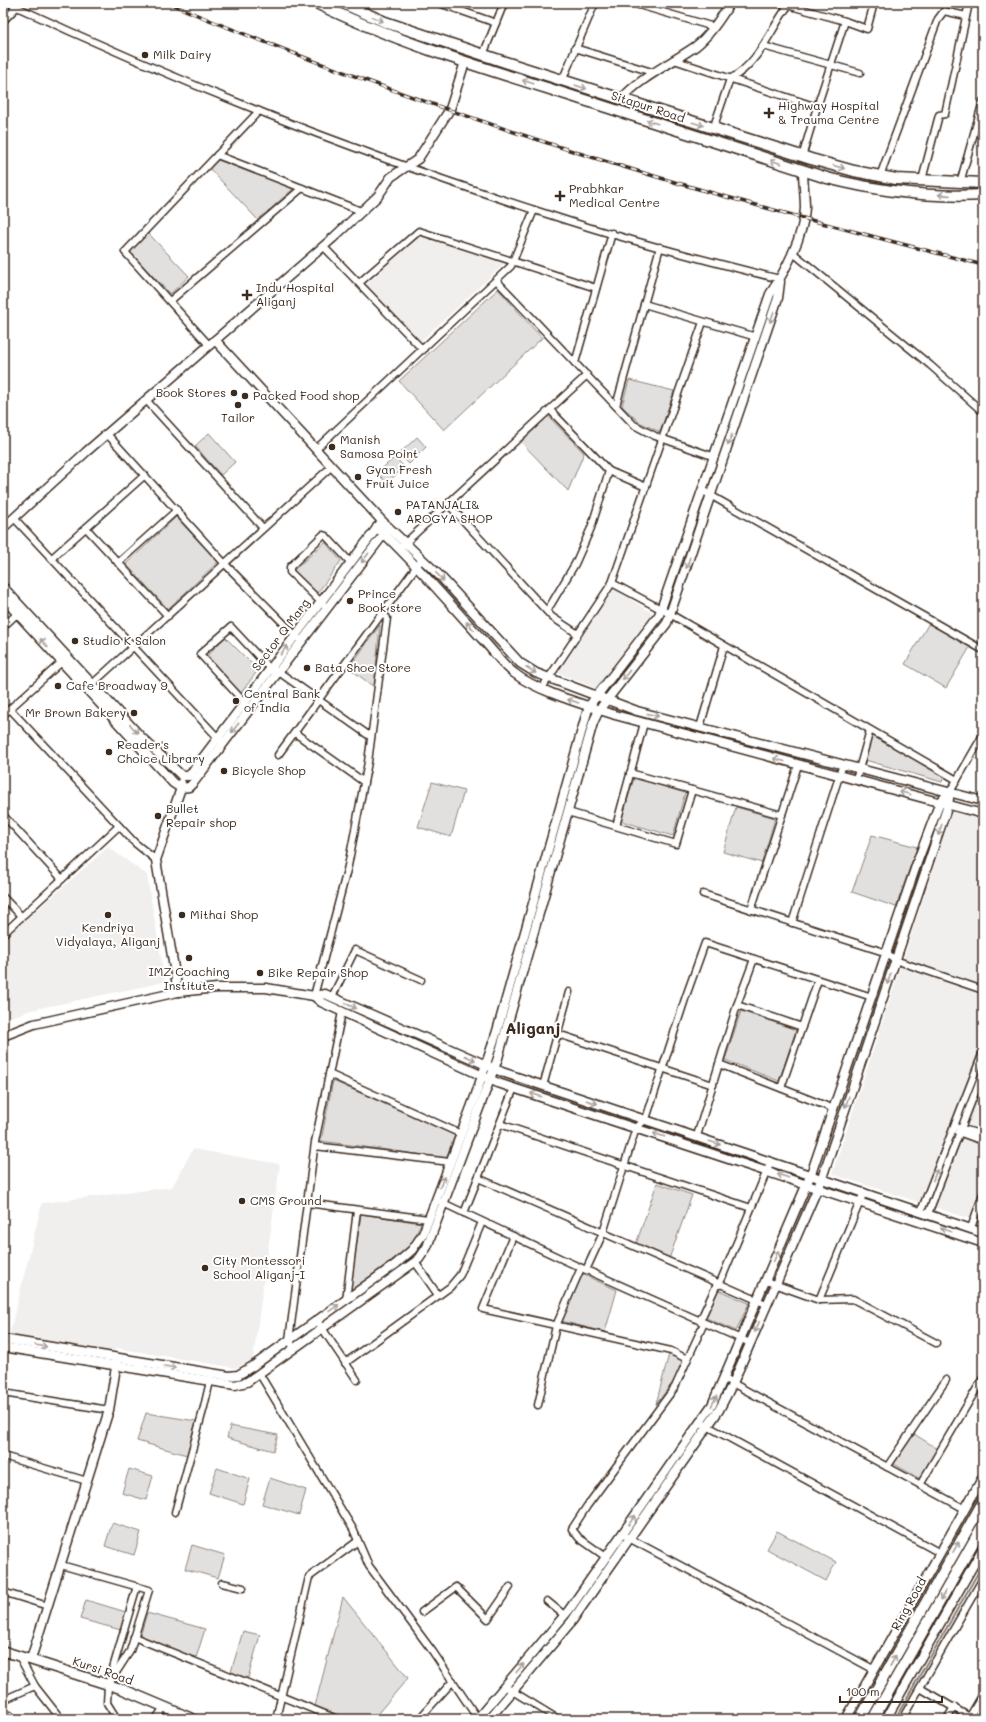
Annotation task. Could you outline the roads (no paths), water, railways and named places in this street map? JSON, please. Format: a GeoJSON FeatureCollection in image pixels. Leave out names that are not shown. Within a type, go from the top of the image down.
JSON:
{"type":"FeatureCollection","features":[{"type":"Feature","properties":{"kind":"main road","name":"Sitapur Road"},"geometry":{"type":"LineString","coordinates":[[316,3],[348,19],[400,40],[464,62],[851,184],[905,193],[956,196],[983,195]]}},
{"type":"Feature","properties":{"kind":"main road","name":"Sitapur Road"},"geometry":{"type":"LineString","coordinates":[[342,3],[385,22],[483,55],[802,157],[854,171],[880,176],[960,183],[983,183]]}},
{"type":"Feature","properties":{"kind":"main road","name":"Ring Road"},"geometry":{"type":"LineString","coordinates":[[860,1719],[983,1502]]}},
{"type":"Feature","properties":{"kind":"main road","name":"Ring Road"},"geometry":{"type":"LineString","coordinates":[[873,1719],[983,1525]]}},
{"type":"Feature","properties":{"kind":"main road","name":"Kursi Road"},"geometry":{"type":"LineString","coordinates":[[3,1651],[108,1685],[193,1719]]}},
{"type":"Feature","properties":{"kind":"street"},"geometry":{"type":"LineString","coordinates":[[8,3],[217,95],[406,167],[534,210],[660,247],[780,279]]}},
{"type":"Feature","properties":{"kind":"street"},"geometry":{"type":"LineString","coordinates":[[439,3],[496,23]]}},
{"type":"Feature","properties":{"kind":"street"},"geometry":{"type":"LineString","coordinates":[[483,55],[504,3]]}},
{"type":"Feature","properties":{"kind":"street"},"geometry":{"type":"LineString","coordinates":[[562,81],[595,3]]}},
{"type":"Feature","properties":{"kind":"street"},"geometry":{"type":"LineString","coordinates":[[621,100],[655,73],[697,45],[714,27],[730,3]]}},
{"type":"Feature","properties":{"kind":"street"},"geometry":{"type":"LineString","coordinates":[[780,3],[789,4],[867,28],[874,3]]}},
{"type":"Feature","properties":{"kind":"street"},"geometry":{"type":"LineString","coordinates":[[922,180],[939,115],[945,114],[969,3]]}},
{"type":"Feature","properties":{"kind":"street"},"geometry":{"type":"LineString","coordinates":[[636,4],[714,27]]}},
{"type":"Feature","properties":{"kind":"street"},"geometry":{"type":"LineString","coordinates":[[713,129],[730,79],[740,74],[762,46],[789,4]]}},
{"type":"Feature","properties":{"kind":"street"},"geometry":{"type":"LineString","coordinates":[[3,21],[17,7]]}},
{"type":"Feature","properties":{"kind":"street"},"geometry":{"type":"LineString","coordinates":[[880,176],[938,19],[944,11],[966,16]]}},
{"type":"Feature","properties":{"kind":"street"},"geometry":{"type":"LineString","coordinates":[[802,157],[845,21]]}},
{"type":"Feature","properties":{"kind":"street"},"geometry":{"type":"LineString","coordinates":[[762,46],[860,73]]}},
{"type":"Feature","properties":{"kind":"street"},"geometry":{"type":"LineString","coordinates":[[576,48],[655,73]]}},
{"type":"Feature","properties":{"kind":"street"},"geometry":{"type":"LineString","coordinates":[[674,60],[817,107]]}},
{"type":"Feature","properties":{"kind":"street"},"geometry":{"type":"LineString","coordinates":[[3,528],[107,434],[323,246],[378,196],[391,177],[418,159],[442,124],[450,109],[464,62]]}},
{"type":"Feature","properties":{"kind":"street"},"geometry":{"type":"LineString","coordinates":[[960,183],[983,101]]}},
{"type":"Feature","properties":{"kind":"street"},"geometry":{"type":"LineString","coordinates":[[258,111],[125,252],[170,301],[212,342],[332,466],[380,524],[402,546],[416,566],[514,673],[542,688],[599,710],[983,814]]}},
{"type":"Feature","properties":{"kind":"street"},"geometry":{"type":"LineString","coordinates":[[217,155],[361,211]]}},
{"type":"Feature","properties":{"kind":"street"},"geometry":{"type":"LineString","coordinates":[[3,1347],[117,1362],[210,1377],[235,1385],[247,1382],[322,1329],[415,1262],[427,1247],[494,1069],[589,706],[638,644],[661,610],[770,294],[780,279],[799,234],[805,208],[803,170]]}},
{"type":"Feature","properties":{"kind":"street"},"geometry":{"type":"LineString","coordinates":[[170,301],[302,188]]}},
{"type":"Feature","properties":{"kind":"street"},"geometry":{"type":"LineString","coordinates":[[316,449],[497,281],[511,266],[534,210]]}},
{"type":"Feature","properties":{"kind":"street"},"geometry":{"type":"LineString","coordinates":[[359,283],[419,231],[596,288]]}},
{"type":"Feature","properties":{"kind":"street"},"geometry":{"type":"LineString","coordinates":[[575,363],[612,233]]}},
{"type":"Feature","properties":{"kind":"street"},"geometry":{"type":"LineString","coordinates":[[323,246],[423,350]]}},
{"type":"Feature","properties":{"kind":"street"},"geometry":{"type":"LineString","coordinates":[[616,406],[660,247]]}},
{"type":"Feature","properties":{"kind":"street"},"geometry":{"type":"LineString","coordinates":[[792,252],[930,364],[983,412]]}},
{"type":"Feature","properties":{"kind":"street"},"geometry":{"type":"LineString","coordinates":[[210,1377],[238,1375],[317,1321],[396,1264],[412,1250],[423,1234],[486,1065],[568,812],[593,723],[599,710],[667,623],[778,298],[780,279]]}},
{"type":"Feature","properties":{"kind":"street"},"geometry":{"type":"LineString","coordinates":[[497,281],[634,425],[664,439],[715,457]]}},
{"type":"Feature","properties":{"kind":"street"},"geometry":{"type":"LineString","coordinates":[[644,304],[756,337]]}},
{"type":"Feature","properties":{"kind":"street"},"geometry":{"type":"LineString","coordinates":[[542,688],[612,583],[664,439],[703,322]]}},
{"type":"Feature","properties":{"kind":"street"},"geometry":{"type":"LineString","coordinates":[[402,546],[587,375]]}},
{"type":"Feature","properties":{"kind":"street"},"geometry":{"type":"LineString","coordinates":[[146,400],[263,528]]}},
{"type":"Feature","properties":{"kind":"street"},"geometry":{"type":"LineString","coordinates":[[550,410],[609,471],[646,487]]}},
{"type":"Feature","properties":{"kind":"street"},"geometry":{"type":"LineString","coordinates":[[107,434],[225,564],[299,639]]}},
{"type":"Feature","properties":{"kind":"street"},"geometry":{"type":"LineString","coordinates":[[86,690],[332,466]]}},
{"type":"Feature","properties":{"kind":"street"},"geometry":{"type":"LineString","coordinates":[[547,612],[575,564],[591,528],[609,471]]}},
{"type":"Feature","properties":{"kind":"street"},"geometry":{"type":"LineString","coordinates":[[52,558],[145,475]]}},
{"type":"Feature","properties":{"kind":"street"},"geometry":{"type":"LineString","coordinates":[[703,491],[711,497],[983,650]]}},
{"type":"Feature","properties":{"kind":"street"},"geometry":{"type":"LineString","coordinates":[[448,504],[547,612],[578,634]]}},
{"type":"Feature","properties":{"kind":"street"},"geometry":{"type":"LineString","coordinates":[[118,563],[176,510]]}},
{"type":"Feature","properties":{"kind":"street"},"geometry":{"type":"LineString","coordinates":[[14,518],[221,741]]}},
{"type":"Feature","properties":{"kind":"street","name":"Sector Q Marg"},"geometry":{"type":"LineString","coordinates":[[324,605],[351,563],[380,524]]}},
{"type":"Feature","properties":{"kind":"street"},"geometry":{"type":"LineString","coordinates":[[86,528],[168,616]]}},
{"type":"Feature","properties":{"kind":"street"},"geometry":{"type":"LineString","coordinates":[[3,587],[20,611],[64,659],[86,690],[173,783],[181,788],[189,787],[194,782],[221,741],[324,605],[387,531]]}},
{"type":"Feature","properties":{"kind":"street"},"geometry":{"type":"LineString","coordinates":[[324,605],[290,572],[290,567],[323,535],[326,536],[351,563]]}},
{"type":"Feature","properties":{"kind":"street"},"geometry":{"type":"LineString","coordinates":[[402,546],[422,559],[520,663],[536,673],[637,711],[983,801]]}},
{"type":"Feature","properties":{"kind":"street"},"geometry":{"type":"LineString","coordinates":[[278,755],[422,559]]}},
{"type":"Feature","properties":{"kind":"street"},"geometry":{"type":"LineString","coordinates":[[612,583],[670,614],[957,780]]}},
{"type":"Feature","properties":{"kind":"street"},"geometry":{"type":"LineString","coordinates":[[3,598],[20,611]]}},
{"type":"Feature","properties":{"kind":"street"},"geometry":{"type":"LineString","coordinates":[[3,627],[20,611]]}},
{"type":"Feature","properties":{"kind":"street"},"geometry":{"type":"LineString","coordinates":[[314,996],[348,866],[364,782],[386,618],[382,613]]}},
{"type":"Feature","properties":{"kind":"street"},"geometry":{"type":"LineString","coordinates":[[245,703],[200,654],[231,627],[274,670],[371,737]]}},
{"type":"Feature","properties":{"kind":"street"},"geometry":{"type":"LineString","coordinates":[[700,727],[724,646]]}},
{"type":"Feature","properties":{"kind":"street"},"geometry":{"type":"LineString","coordinates":[[64,659],[93,683],[141,737],[182,776],[181,788],[156,860],[178,992]]}},
{"type":"Feature","properties":{"kind":"street"},"geometry":{"type":"LineString","coordinates":[[3,716],[64,659]]}},
{"type":"Feature","properties":{"kind":"street","name":"Sector Q Marg"},"geometry":{"type":"LineString","coordinates":[[182,776],[189,776],[221,741],[245,703],[274,670]]}},
{"type":"Feature","properties":{"kind":"street"},"geometry":{"type":"LineString","coordinates":[[10,709],[135,843],[156,860]]}},
{"type":"Feature","properties":{"kind":"street"},"geometry":{"type":"LineString","coordinates":[[616,826],[644,723]]}},
{"type":"Feature","properties":{"kind":"street"},"geometry":{"type":"LineString","coordinates":[[856,780],[870,730]]}},
{"type":"Feature","properties":{"kind":"street"},"geometry":{"type":"LineString","coordinates":[[295,733],[364,782]]}},
{"type":"Feature","properties":{"kind":"street"},"geometry":{"type":"LineString","coordinates":[[259,1373],[353,1528],[368,1566],[452,1681],[477,1719],[564,1615],[712,1405],[725,1379],[811,1174],[886,954],[940,802],[950,792],[983,736]]}},
{"type":"Feature","properties":{"kind":"street"},"geometry":{"type":"LineString","coordinates":[[792,923],[843,764]]}},
{"type":"Feature","properties":{"kind":"street"},"geometry":{"type":"LineString","coordinates":[[751,910],[798,765]]}},
{"type":"Feature","properties":{"kind":"street"},"geometry":{"type":"LineString","coordinates":[[630,773],[782,815]]}},
{"type":"Feature","properties":{"kind":"street"},"geometry":{"type":"LineString","coordinates":[[568,812],[676,844],[692,790]]}},
{"type":"Feature","properties":{"kind":"street"},"geometry":{"type":"LineString","coordinates":[[489,1719],[572,1621],[719,1410],[733,1383],[822,1178],[948,805],[950,792]]}},
{"type":"Feature","properties":{"kind":"street"},"geometry":{"type":"LineString","coordinates":[[3,815],[62,879]]}},
{"type":"Feature","properties":{"kind":"street"},"geometry":{"type":"LineString","coordinates":[[3,934],[119,826]]}},
{"type":"Feature","properties":{"kind":"street"},"geometry":{"type":"LineString","coordinates":[[703,894],[886,954],[895,960],[983,990]]}},
{"type":"Feature","properties":{"kind":"street"},"geometry":{"type":"LineString","coordinates":[[3,897],[22,917]]}},
{"type":"Feature","properties":{"kind":"street"},"geometry":{"type":"LineString","coordinates":[[538,1405],[556,1326],[603,1233],[636,1128],[646,1119],[686,996],[705,944],[872,997]]}},
{"type":"Feature","properties":{"kind":"street"},"geometry":{"type":"LineString","coordinates":[[332,997],[355,950],[421,980]]}},
{"type":"Feature","properties":{"kind":"street"},"geometry":{"type":"LineString","coordinates":[[697,1136],[737,1005],[754,959]]}},
{"type":"Feature","properties":{"kind":"street"},"geometry":{"type":"LineString","coordinates":[[781,1088],[818,980]]}},
{"type":"Feature","properties":{"kind":"street"},"geometry":{"type":"LineString","coordinates":[[3,1036],[34,1024],[178,992],[217,988],[266,988],[314,996],[325,994],[494,1069],[983,1232]]}},
{"type":"Feature","properties":{"kind":"street"},"geometry":{"type":"LineString","coordinates":[[543,1086],[569,992]]}},
{"type":"Feature","properties":{"kind":"street"},"geometry":{"type":"LineString","coordinates":[[314,996],[321,1002],[342,1012],[482,1076],[514,1088],[860,1201],[983,1243]]}},
{"type":"Feature","properties":{"kind":"street"},"geometry":{"type":"LineString","coordinates":[[737,1005],[802,1027]]}},
{"type":"Feature","properties":{"kind":"street"},"geometry":{"type":"LineString","coordinates":[[294,1348],[289,1340],[315,1146],[342,1012]]}},
{"type":"Feature","properties":{"kind":"street"},"geometry":{"type":"LineString","coordinates":[[558,1034],[713,1085]]}},
{"type":"Feature","properties":{"kind":"street"},"geometry":{"type":"LineString","coordinates":[[925,1213],[953,1129],[980,1067],[983,1052]]}},
{"type":"Feature","properties":{"kind":"street"},"geometry":{"type":"LineString","coordinates":[[719,1064],[834,1108]]}},
{"type":"Feature","properties":{"kind":"street"},"geometry":{"type":"LineString","coordinates":[[925,1213],[983,1072]]}},
{"type":"Feature","properties":{"kind":"street"},"geometry":{"type":"LineString","coordinates":[[329,1074],[461,1134]]}},
{"type":"Feature","properties":{"kind":"street"},"geometry":{"type":"LineString","coordinates":[[464,1213],[514,1088]]}},
{"type":"Feature","properties":{"kind":"street"},"geometry":{"type":"LineString","coordinates":[[500,1124],[623,1167],[751,1208]]}},
{"type":"Feature","properties":{"kind":"street"},"geometry":{"type":"LineString","coordinates":[[953,1129],[983,1135]]}},
{"type":"Feature","properties":{"kind":"street"},"geometry":{"type":"LineString","coordinates":[[960,1131],[983,1141]]}},
{"type":"Feature","properties":{"kind":"street"},"geometry":{"type":"LineString","coordinates":[[315,1146],[450,1162]]}},
{"type":"Feature","properties":{"kind":"street"},"geometry":{"type":"LineString","coordinates":[[606,1557],[579,1538],[572,1529],[587,1506],[675,1387],[771,1161]]}},
{"type":"Feature","properties":{"kind":"street"},"geometry":{"type":"LineString","coordinates":[[478,1178],[766,1304]]}},
{"type":"Feature","properties":{"kind":"street"},"geometry":{"type":"LineString","coordinates":[[819,1300],[864,1192]]}},
{"type":"Feature","properties":{"kind":"street"},"geometry":{"type":"LineString","coordinates":[[971,1228],[983,1194]]}},
{"type":"Feature","properties":{"kind":"street"},"geometry":{"type":"LineString","coordinates":[[436,1200],[584,1269],[750,1343]]}},
{"type":"Feature","properties":{"kind":"street"},"geometry":{"type":"LineString","coordinates":[[307,1203],[428,1219]]}},
{"type":"Feature","properties":{"kind":"street"},"geometry":{"type":"LineString","coordinates":[[346,1300],[357,1210]]}},
{"type":"Feature","properties":{"kind":"street"},"geometry":{"type":"LineString","coordinates":[[345,1363],[450,1287],[460,1275],[482,1222]]}},
{"type":"Feature","properties":{"kind":"street"},"geometry":{"type":"LineString","coordinates":[[513,1236],[483,1309],[670,1351],[687,1359]]}},
{"type":"Feature","properties":{"kind":"street"},"geometry":{"type":"LineString","coordinates":[[415,1262],[438,1296]]}},
{"type":"Feature","properties":{"kind":"street"},"geometry":{"type":"LineString","coordinates":[[766,1281],[819,1300],[853,1299],[936,1343]]}},
{"type":"Feature","properties":{"kind":"street"},"geometry":{"type":"LineString","coordinates":[[317,1321],[357,1380]]}},
{"type":"Feature","properties":{"kind":"street"},"geometry":{"type":"LineString","coordinates":[[3,1340],[117,1362]]}},
{"type":"Feature","properties":{"kind":"street"},"geometry":{"type":"LineString","coordinates":[[31,1659],[109,1410],[117,1362]]}},
{"type":"Feature","properties":{"kind":"street"},"geometry":{"type":"LineString","coordinates":[[175,1512],[204,1408],[210,1377]]}},
{"type":"Feature","properties":{"kind":"street"},"geometry":{"type":"LineString","coordinates":[[920,1485],[983,1378]]}},
{"type":"Feature","properties":{"kind":"street"},"geometry":{"type":"LineString","coordinates":[[725,1379],[965,1509]]}},
{"type":"Feature","properties":{"kind":"street"},"geometry":{"type":"LineString","coordinates":[[886,1467],[946,1380]]}},
{"type":"Feature","properties":{"kind":"street"},"geometry":{"type":"LineString","coordinates":[[3,1393],[109,1410]]}},
{"type":"Feature","properties":{"kind":"street"},"geometry":{"type":"LineString","coordinates":[[700,1422],[940,1553]]}},
{"type":"Feature","properties":{"kind":"street"},"geometry":{"type":"LineString","coordinates":[[3,1456],[87,1481]]}},
{"type":"Feature","properties":{"kind":"street"},"geometry":{"type":"LineString","coordinates":[[846,1719],[983,1477]]}},
{"type":"Feature","properties":{"kind":"street"},"geometry":{"type":"LineString","coordinates":[[622,1534],[873,1669]]}},
{"type":"Feature","properties":{"kind":"street"},"geometry":{"type":"LineString","coordinates":[[276,1719],[309,1577],[358,1540]]}},
{"type":"Feature","properties":{"kind":"street"},"geometry":{"type":"LineString","coordinates":[[886,1719],[983,1548]]}},
{"type":"Feature","properties":{"kind":"street"},"geometry":{"type":"LineString","coordinates":[[61,1565],[149,1590],[130,1651],[108,1685]]}},
{"type":"Feature","properties":{"kind":"street"},"geometry":{"type":"LineString","coordinates":[[902,1719],[983,1578]]}},
{"type":"Feature","properties":{"kind":"street"},"geometry":{"type":"LineString","coordinates":[[222,1583],[243,1588]]}},
{"type":"Feature","properties":{"kind":"street"},"geometry":{"type":"LineString","coordinates":[[117,1719],[107,1703],[108,1685],[137,1586]]}},
{"type":"Feature","properties":{"kind":"street"},"geometry":{"type":"LineString","coordinates":[[422,1612],[456,1587],[488,1619],[510,1587]]}},
{"type":"Feature","properties":{"kind":"street"},"geometry":{"type":"LineString","coordinates":[[3,1592],[48,1606]]}},
{"type":"Feature","properties":{"kind":"street"},"geometry":{"type":"LineString","coordinates":[[547,1601],[564,1615]]}},
{"type":"Feature","properties":{"kind":"street"},"geometry":{"type":"LineString","coordinates":[[134,1637],[337,1719]]}},
{"type":"Feature","properties":{"kind":"street"},"geometry":{"type":"LineString","coordinates":[[19,1656],[35,1686],[61,1719]]}},
{"type":"Feature","properties":{"kind":"street"},"geometry":{"type":"LineString","coordinates":[[419,1719],[452,1681]]}},
{"type":"Feature","properties":{"kind":"street"},"geometry":{"type":"LineString","coordinates":[[3,1700],[35,1686]]}},
{"type":"Feature","properties":{"kind":"street"},"geometry":{"type":"LineString","coordinates":[[504,1686],[558,1719]]}},
{"type":"Feature","properties":{"kind":"street"},"geometry":{"type":"LineString","coordinates":[[920,1688],[972,1717],[983,1694]]}},
{"type":"Feature","properties":{"kind":"street"},"geometry":{"type":"LineString","coordinates":[[156,1719],[164,1707]]}},
{"type":"Feature","properties":{"kind":"street"},"geometry":{"type":"LineString","coordinates":[[946,1719],[954,1707]]}},
{"type":"Feature","properties":{"kind":"waterway"},"geometry":{"type":"LineString","coordinates":[[895,1719],[983,1564]]}},
{"type":"Feature","properties":{"kind":"railway"},"geometry":{"type":"LineString","coordinates":[[168,3],[274,46],[437,106],[601,160],[743,202],[983,265]]}},
{"type":"Feature","properties":{"kind":"place","name":"Milk Dairy"},"geometry":{"type":"Point","coordinates":[145,55]}},
{"type":"Feature","properties":{"kind":"place","name":"Highway Hospital & Trauma Centre"},"geometry":{"type":"Point","coordinates":[769,113]}},
{"type":"Feature","properties":{"kind":"place","name":"Prabhkar Medical Centre"},"geometry":{"type":"Point","coordinates":[560,196]}},
{"type":"Feature","properties":{"kind":"place","name":"Indu Hospital Aliganj"},"geometry":{"type":"Point","coordinates":[247,295]}},
{"type":"Feature","properties":{"kind":"place","name":"Book Stores"},"geometry":{"type":"Point","coordinates":[234,393]}},
{"type":"Feature","properties":{"kind":"place","name":"Packed Food shop"},"geometry":{"type":"Point","coordinates":[245,396]}},
{"type":"Feature","properties":{"kind":"place","name":"Tailor"},"geometry":{"type":"Point","coordinates":[238,405]}},
{"type":"Feature","properties":{"kind":"place","name":"Manish Samosa Point"},"geometry":{"type":"Point","coordinates":[332,447]}},
{"type":"Feature","properties":{"kind":"place","name":"Gyan Fresh Fruit Juice"},"geometry":{"type":"Point","coordinates":[358,477]}},
{"type":"Feature","properties":{"kind":"place","name":"PATANJALI& AROGYA SHOP"},"geometry":{"type":"Point","coordinates":[398,512]}},
{"type":"Feature","properties":{"kind":"place","name":"Prince Book store"},"geometry":{"type":"Point","coordinates":[350,601]}},
{"type":"Feature","properties":{"kind":"place","name":"Studio K Salon"},"geometry":{"type":"Point","coordinates":[75,641]}},
{"type":"Feature","properties":{"kind":"place","name":"Bata Shoe Store"},"geometry":{"type":"Point","coordinates":[307,668]}},
{"type":"Feature","properties":{"kind":"place","name":"Cafe Broadway 9"},"geometry":{"type":"Point","coordinates":[58,686]}},
{"type":"Feature","properties":{"kind":"place","name":"Central Bank of India"},"geometry":{"type":"Point","coordinates":[236,701]}},
{"type":"Feature","properties":{"kind":"place","name":"Mr Brown Bakery"},"geometry":{"type":"Point","coordinates":[134,713]}},
{"type":"Feature","properties":{"kind":"place","name":"Reader's Choice Library"},"geometry":{"type":"Point","coordinates":[109,752]}},
{"type":"Feature","properties":{"kind":"place","name":"Bicycle Shop"},"geometry":{"type":"Point","coordinates":[224,771]}},
{"type":"Feature","properties":{"kind":"place","name":"Bullet Repair shop"},"geometry":{"type":"Point","coordinates":[158,816]}},
{"type":"Feature","properties":{"kind":"place","name":"Kendriya Vidyalaya, Aliganj"},"geometry":{"type":"Point","coordinates":[108,915]}},
{"type":"Feature","properties":{"kind":"place","name":"Mithai Shop"},"geometry":{"type":"Point","coordinates":[182,915]}},
{"type":"Feature","properties":{"kind":"place","name":"IMZ Coaching Institute"},"geometry":{"type":"Point","coordinates":[189,958]}},
{"type":"Feature","properties":{"kind":"place","name":"Bike Repair Shop"},"geometry":{"type":"Point","coordinates":[260,973]}},
{"type":"Feature","properties":{"kind":"place","name":"CMS Ground"},"geometry":{"type":"Point","coordinates":[242,1201]}},
{"type":"Feature","properties":{"kind":"place","name":"City Montessori School Aliganj-I"},"geometry":{"type":"Point","coordinates":[205,1268]}},
{"type":"Feature","properties":{"kind":"district","name":"Aliganj"},"geometry":{"type":"Point","coordinates":[533,1028]}}]}
